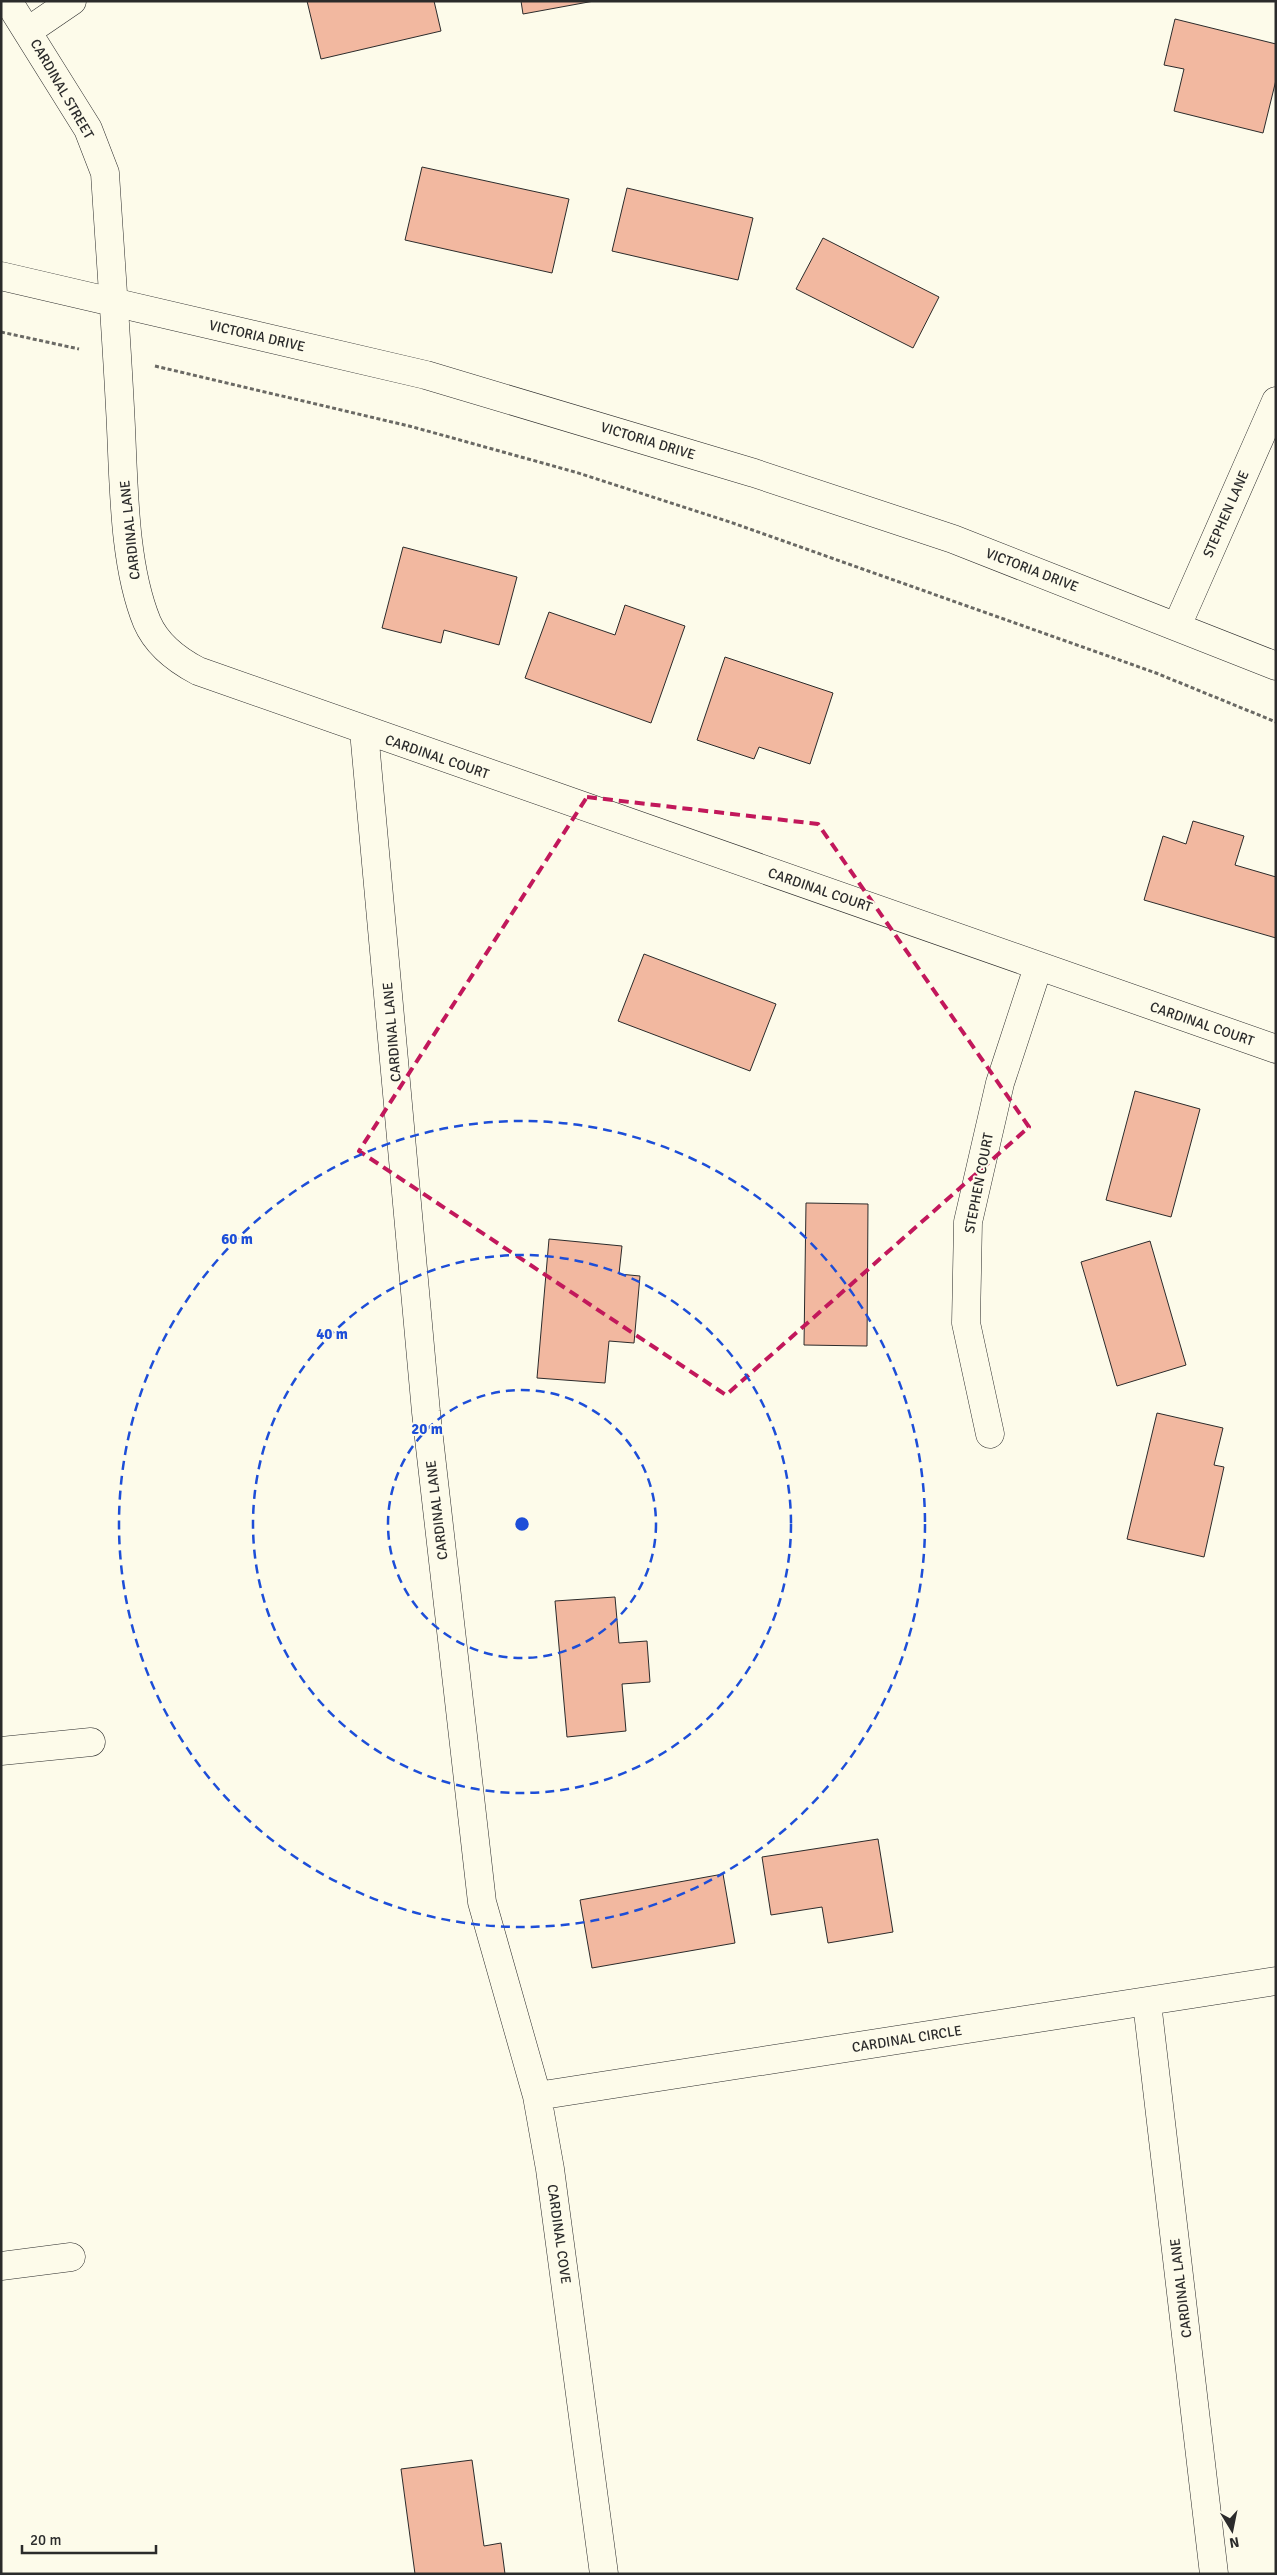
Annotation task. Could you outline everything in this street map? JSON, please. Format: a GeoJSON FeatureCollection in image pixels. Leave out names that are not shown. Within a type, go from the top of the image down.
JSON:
{"type":"FeatureCollection","features":[{"type":"Feature","properties":{"kind":"street","name":"CARDINAL STREET"},"geometry":{"type":"LineString","coordinates":[[8,1],[88,129],[105,173],[112,302]]}},
{"type":"Feature","properties":{"kind":"street"},"geometry":{"type":"LineString","coordinates":[[28,31],[72,1]]}},
{"type":"Feature","properties":{"kind":"street","name":"VICTORIA DRIVE"},"geometry":{"type":"LineString","coordinates":[[1,276],[426,375],[754,473],[953,539],[1276,666]]}},
{"type":"Feature","properties":{"kind":"street","name":"CARDINAL LANE"},"geometry":{"type":"LineString","coordinates":[[112,302],[118,357],[125,493],[133,571],[148,624],[161,644],[179,660],[198,672],[364,731],[426,1412],[482,1902]]}},
{"type":"Feature","properties":{"kind":"street","name":"STEPHEN LANE"},"geometry":{"type":"LineString","coordinates":[[1177,626],[1276,401]]}},
{"type":"Feature","properties":{"kind":"street","name":"CARDINAL COURT"},"geometry":{"type":"LineString","coordinates":[[364,731],[1276,1049]]}},
{"type":"Feature","properties":{"kind":"street","name":"STEPHEN COURT"},"geometry":{"type":"LineString","coordinates":[[990,1434],[966,1323],[968,1222],[1000,1083],[1038,967]]}},
{"type":"Feature","properties":{"kind":"street"},"geometry":{"type":"LineString","coordinates":[[1,1751],[91,1742]]}},
{"type":"Feature","properties":{"kind":"street","name":"CARDINAL COVE"},"geometry":{"type":"LineString","coordinates":[[482,1902],[537,2096],[550,2169],[604,2574]]}},
{"type":"Feature","properties":{"kind":"street","name":"CARDINAL CIRCLE"},"geometry":{"type":"LineString","coordinates":[[537,2096],[1147,2003],[1276,1981]]}},
{"type":"Feature","properties":{"kind":"street","name":"CARDINAL LANE"},"geometry":{"type":"LineString","coordinates":[[1147,2003],[1214,2574]]}},
{"type":"Feature","properties":{"kind":"street"},"geometry":{"type":"LineString","coordinates":[[1,2266],[71,2257]]}},
{"type":"Feature","properties":{"kind":"path"},"geometry":{"type":"LineString","coordinates":[[1,332],[118,357],[413,427],[575,472],[730,522],[939,595],[1156,673],[1276,722]]}},
{"type":"Feature","properties":{"kind":"highlighted area"},"geometry":{"type":"Polygon","coordinates":[[[587,797],[818,824],[1029,1127],[726,1395],[359,1151],[587,797]]]}},
{"type":"Feature","properties":{"kind":"building"},"geometry":{"type":"Polygon","coordinates":[[[307,1],[434,1],[441,31],[321,59],[307,1]]]}},
{"type":"Feature","properties":{"kind":"building"},"geometry":{"type":"Polygon","coordinates":[[[521,1],[594,1],[523,14],[521,1]]]}},
{"type":"Feature","properties":{"kind":"building"},"geometry":{"type":"Polygon","coordinates":[[[1175,19],[1276,44],[1276,80],[1263,133],[1174,111],[1184,69],[1164,65],[1175,19]]]}},
{"type":"Feature","properties":{"kind":"building"},"geometry":{"type":"Polygon","coordinates":[[[422,167],[569,199],[552,273],[405,240],[422,167]]]}},
{"type":"Feature","properties":{"kind":"building"},"geometry":{"type":"Polygon","coordinates":[[[627,188],[753,218],[738,280],[612,251],[627,188]]]}},
{"type":"Feature","properties":{"kind":"building"},"geometry":{"type":"Polygon","coordinates":[[[823,238],[939,297],[913,348],[796,289],[823,238]]]}},
{"type":"Feature","properties":{"kind":"building"},"geometry":{"type":"Polygon","coordinates":[[[403,547],[517,577],[499,645],[444,630],[441,643],[382,628],[403,547]]]}},
{"type":"Feature","properties":{"kind":"building"},"geometry":{"type":"Polygon","coordinates":[[[625,605],[685,626],[651,723],[525,678],[549,612],[615,635],[625,605]]]}},
{"type":"Feature","properties":{"kind":"building"},"geometry":{"type":"Polygon","coordinates":[[[725,657],[833,693],[810,764],[759,747],[754,759],[697,740],[725,657]]]}},
{"type":"Feature","properties":{"kind":"building"},"geometry":{"type":"Polygon","coordinates":[[[1193,821],[1244,836],[1235,865],[1276,877],[1276,938],[1144,900],[1163,836],[1186,844],[1193,821]]]}},
{"type":"Feature","properties":{"kind":"building"},"geometry":{"type":"Polygon","coordinates":[[[644,954],[776,1004],[750,1071],[618,1021],[644,954]]]}},
{"type":"Feature","properties":{"kind":"building"},"geometry":{"type":"Polygon","coordinates":[[[1135,1091],[1200,1109],[1171,1217],[1106,1200],[1135,1091]]]}},
{"type":"Feature","properties":{"kind":"building"},"geometry":{"type":"Polygon","coordinates":[[[806,1203],[868,1204],[867,1346],[804,1345],[806,1203]]]}},
{"type":"Feature","properties":{"kind":"building"},"geometry":{"type":"Polygon","coordinates":[[[549,1239],[622,1246],[619,1274],[640,1276],[634,1343],[609,1341],[605,1383],[537,1378],[549,1239]]]}},
{"type":"Feature","properties":{"kind":"building"},"geometry":{"type":"Polygon","coordinates":[[[1150,1241],[1186,1365],[1117,1386],[1081,1262],[1150,1241]]]}},
{"type":"Feature","properties":{"kind":"building"},"geometry":{"type":"Polygon","coordinates":[[[1157,1413],[1223,1428],[1214,1465],[1224,1467],[1204,1557],[1127,1539],[1157,1413]]]}},
{"type":"Feature","properties":{"kind":"building"},"geometry":{"type":"Polygon","coordinates":[[[615,1597],[619,1643],[647,1641],[650,1682],[622,1684],[626,1731],[567,1737],[555,1601],[615,1597]]]}},
{"type":"Feature","properties":{"kind":"building"},"geometry":{"type":"Polygon","coordinates":[[[878,1839],[893,1932],[828,1943],[822,1907],[771,1915],[762,1857],[878,1839]]]}},
{"type":"Feature","properties":{"kind":"building"},"geometry":{"type":"Polygon","coordinates":[[[723,1874],[735,1943],[592,1968],[580,1900],[723,1874]]]}},
{"type":"Feature","properties":{"kind":"building"},"geometry":{"type":"Polygon","coordinates":[[[472,2460],[484,2546],[501,2543],[505,2574],[415,2574],[401,2469],[472,2460]]]}}]}
